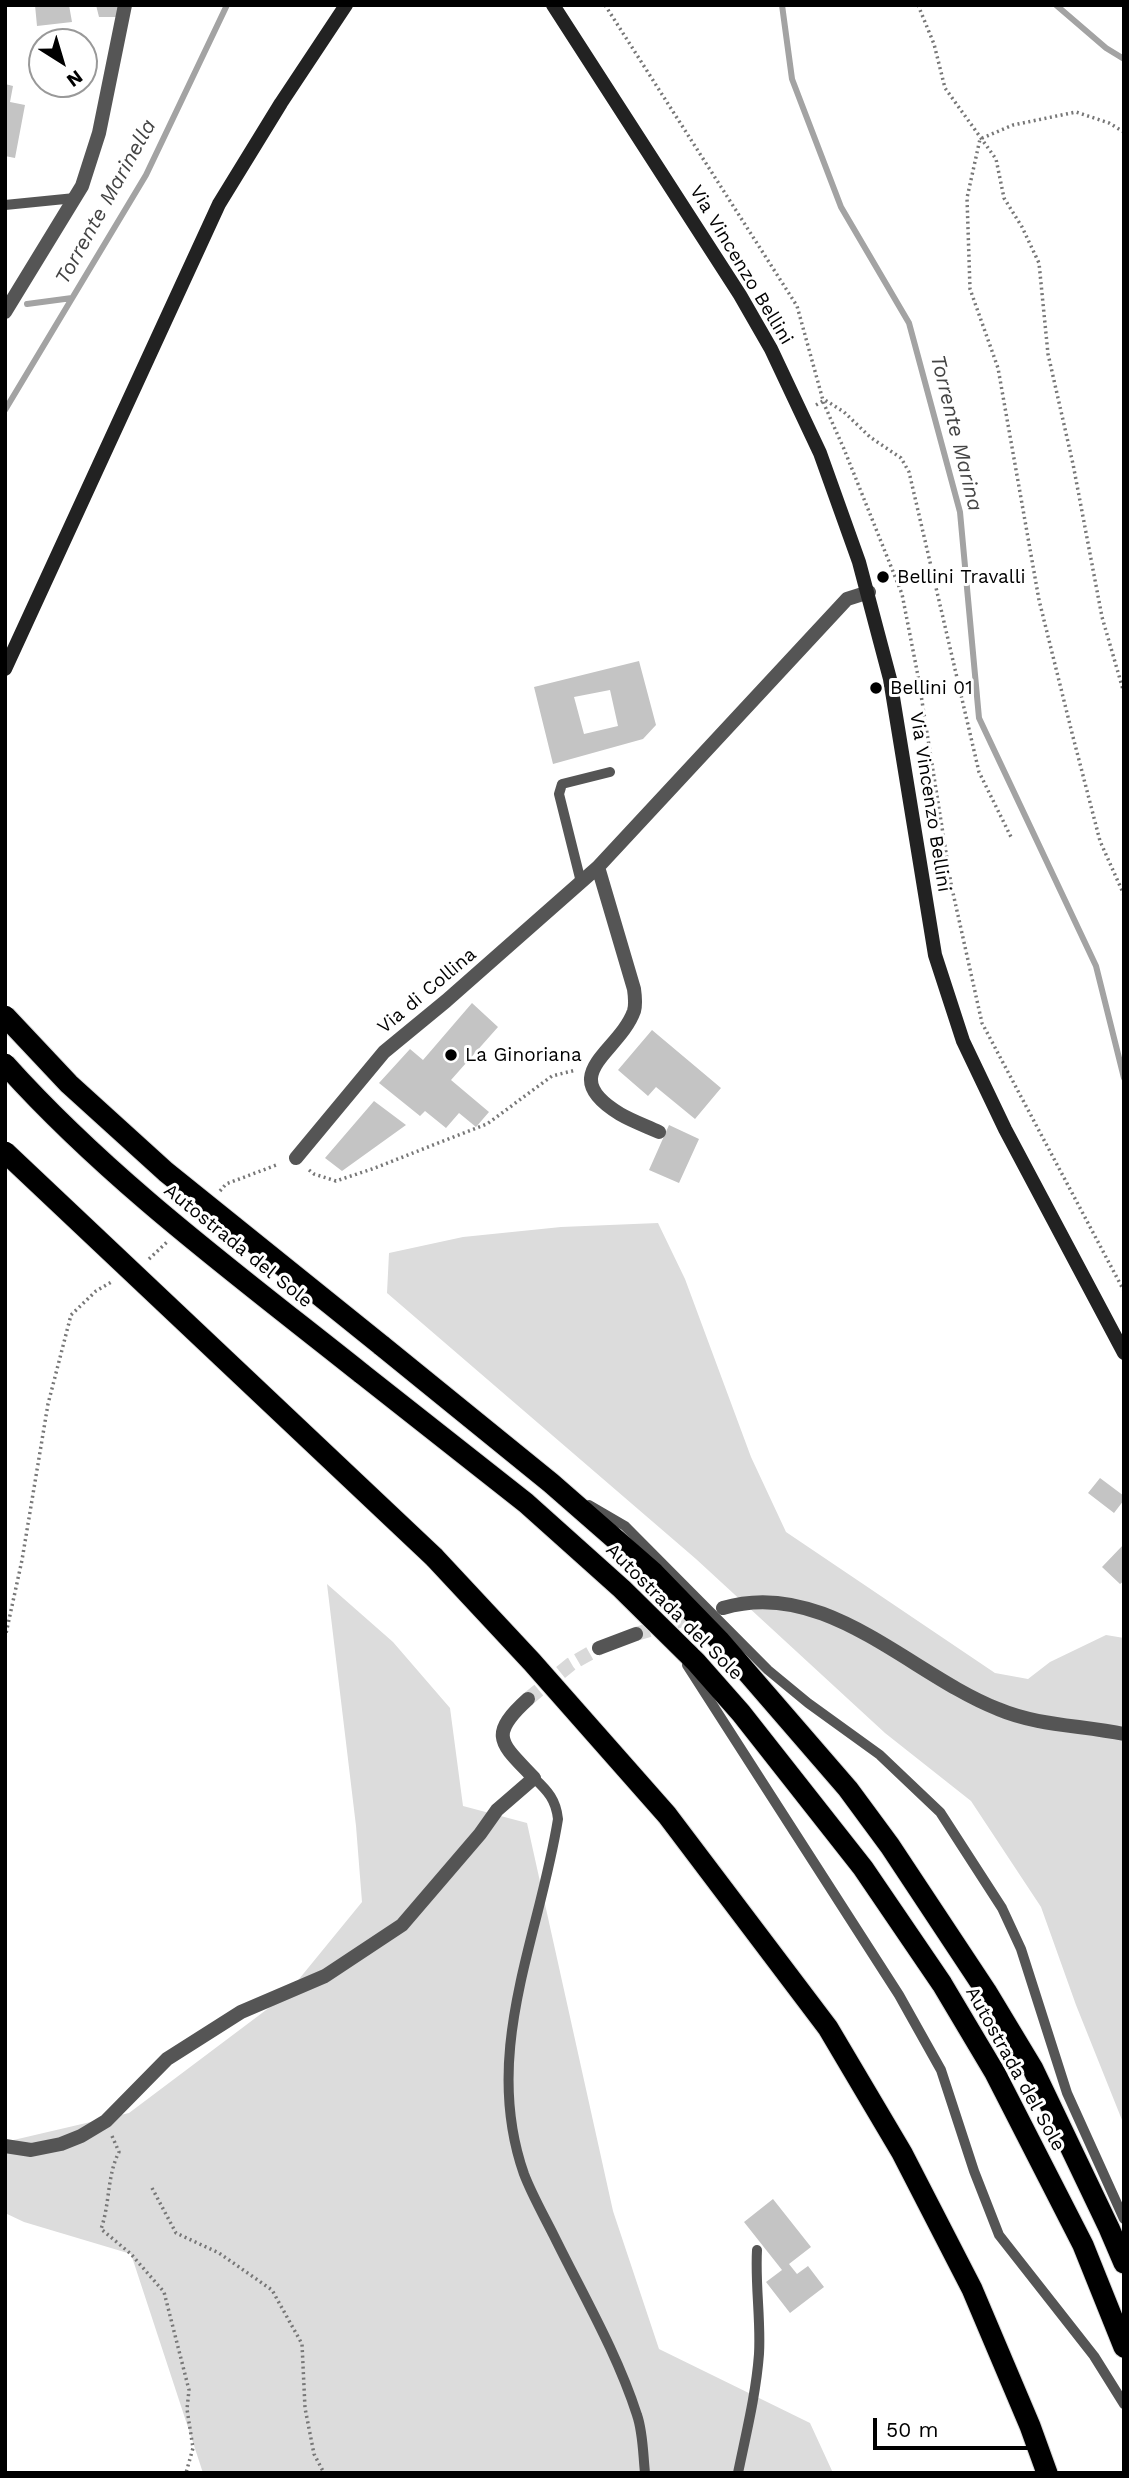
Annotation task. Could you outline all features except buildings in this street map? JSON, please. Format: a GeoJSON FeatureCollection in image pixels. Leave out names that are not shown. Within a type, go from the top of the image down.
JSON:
{"type":"FeatureCollection","features":[{"type":"Feature","properties":{"kind":"highway","name":"Autostrada del Sole"},"geometry":{"type":"LineString","coordinates":[[5,1016],[69,1084],[166,1172],[551,1483],[654,1573],[720,1641],[848,1789],[890,1846],[986,1991],[1033,2069],[1124,2263]]}},
{"type":"Feature","properties":{"kind":"highway","name":"Autostrada del Sole"},"geometry":{"type":"LineString","coordinates":[[5,1064],[46,1109],[141,1196],[526,1503],[622,1588],[741,1713],[863,1868],[942,1984],[995,2073],[1083,2245],[1124,2347]]}},
{"type":"Feature","properties":{"kind":"highway"},"geometry":{"type":"LineString","coordinates":[[5,1152],[434,1557],[601,1738],[667,1815],[828,2028],[902,2153],[972,2289],[1030,2426],[1046,2473]]}},
{"type":"Feature","properties":{"kind":"main road"},"geometry":{"type":"LineString","coordinates":[[5,669],[219,204],[346,5]]}},
{"type":"Feature","properties":{"kind":"main road","name":"Via Vincenzo Bellini"},"geometry":{"type":"LineString","coordinates":[[553,5],[740,295],[771,349],[801,412],[838,500],[869,592],[890,679],[935,955],[947,999],[962,1041],[1005,1129],[1124,1353]]}},
{"type":"Feature","properties":{"kind":"street"},"geometry":{"type":"LineString","coordinates":[[5,312],[82,186],[99,133],[125,5]]}},
{"type":"Feature","properties":{"kind":"street","name":"Via di Collina"},"geometry":{"type":"LineString","coordinates":[[296,1158],[384,1052],[598,867],[847,599],[869,592]]}},
{"type":"Feature","properties":{"kind":"street"},"geometry":{"type":"LineString","coordinates":[[598,867],[634,989],[635,1008],[625,1027],[592,1069],[590,1083],[598,1097],[620,1114],[659,1132]]}},
{"type":"Feature","properties":{"kind":"street"},"geometry":{"type":"LineString","coordinates":[[723,1608],[755,1601],[806,1607],[865,1634],[998,1710],[1038,1722],[1124,1734]]}},
{"type":"Feature","properties":{"kind":"street"},"geometry":{"type":"LineString","coordinates":[[599,1648],[636,1633]]}},
{"type":"Feature","properties":{"kind":"street"},"geometry":{"type":"LineString","coordinates":[[5,2146],[31,2150],[81,2136],[106,2122],[167,2059],[241,2012],[324,1976],[402,1925],[480,1835],[497,1810],[534,1778],[505,1747],[502,1735],[505,1722],[528,1699]]}},
{"type":"Feature","properties":{"kind":"lane"},"geometry":{"type":"LineString","coordinates":[[5,205],[75,198]]}},
{"type":"Feature","properties":{"kind":"lane"},"geometry":{"type":"LineString","coordinates":[[581,882],[559,794],[562,784],[610,772]]}},
{"type":"Feature","properties":{"kind":"lane"},"geometry":{"type":"LineString","coordinates":[[551,1483],[625,1526],[768,1670],[808,1703],[880,1755],[940,1812],[1002,1908],[1021,1949],[1067,2093],[1124,2219]]}},
{"type":"Feature","properties":{"kind":"lane"},"geometry":{"type":"LineString","coordinates":[[667,1633],[928,2043],[941,2070],[977,2181],[999,2235],[1094,2356],[1124,2404]]}},
{"type":"Feature","properties":{"kind":"lane"},"geometry":{"type":"LineString","coordinates":[[534,1778],[549,1791],[556,1805],[558,1819],[532,1940],[515,1998],[509,2044],[512,2124],[524,2173],[618,2365],[638,2418],[645,2473]]}},
{"type":"Feature","properties":{"kind":"lane"},"geometry":{"type":"LineString","coordinates":[[738,2473],[759,2351],[757,2250]]}},
{"type":"Feature","properties":{"kind":"path"},"geometry":{"type":"LineString","coordinates":[[605,5],[797,306],[824,404],[902,594],[921,690],[951,884],[982,1023],[1124,1291]]}},
{"type":"Feature","properties":{"kind":"path"},"geometry":{"type":"LineString","coordinates":[[918,5],[934,44],[946,88],[996,159],[1004,198],[1022,226],[1039,263],[1048,354],[1073,464],[1102,617],[1124,693]]}},
{"type":"Feature","properties":{"kind":"path"},"geometry":{"type":"LineString","coordinates":[[980,139],[1013,125],[1076,112],[1109,123],[1124,132]]}},
{"type":"Feature","properties":{"kind":"path"},"geometry":{"type":"LineString","coordinates":[[980,139],[967,198],[970,289],[998,368],[1039,600],[1072,733],[1100,841],[1124,895]]}},
{"type":"Feature","properties":{"kind":"path"},"geometry":{"type":"LineString","coordinates":[[801,412],[825,400],[844,412],[870,437],[901,458],[909,472],[979,772],[1011,836]]}},
{"type":"Feature","properties":{"kind":"path"},"geometry":{"type":"LineString","coordinates":[[106,2122],[119,2152],[113,2165],[107,2212],[101,2229],[131,2254],[164,2292],[189,2390],[187,2409],[193,2448],[186,2473]]}},
{"type":"Feature","properties":{"kind":"path"},"geometry":{"type":"LineString","coordinates":[[152,2188],[176,2233],[219,2253],[272,2290],[302,2344],[305,2409],[314,2454],[324,2473]]}},
{"type":"Feature","properties":{"kind":"shaded area"},"geometry":{"type":"Polygon","coordinates":[[[658,1223],[685,1279],[751,1457],[786,1532],[995,1673],[1028,1679],[1050,1662],[1106,1635],[1124,1638],[1124,2125],[1076,2005],[1041,1907],[971,1801],[885,1733],[696,1559],[387,1293],[389,1253],[463,1237],[561,1227],[658,1223]]]}},
{"type":"Feature","properties":{"kind":"shaded area"},"geometry":{"type":"Polygon","coordinates":[[[327,1584],[393,1642],[450,1708],[463,1806],[527,1823],[613,2211],[659,2349],[810,2423],[833,2473],[203,2473],[131,2254],[24,2222],[5,2213],[5,2142],[129,2113],[286,1995],[362,1902],[356,1826],[327,1584]]]}},
{"type":"Feature","properties":{"kind":"waterway","name":"Torrente Marinella"},"geometry":{"type":"LineString","coordinates":[[5,410],[146,175],[227,5]]}},
{"type":"Feature","properties":{"kind":"waterway","name":"Torrente Marina"},"geometry":{"type":"LineString","coordinates":[[782,5],[792,79],[841,207],[909,323],[960,512],[979,718],[1096,966],[1124,1078]]}},
{"type":"Feature","properties":{"kind":"waterway"},"geometry":{"type":"LineString","coordinates":[[1056,5],[1106,48],[1124,59]]}},
{"type":"Feature","properties":{"kind":"waterway"},"geometry":{"type":"LineString","coordinates":[[27,304],[72,298]]}},
{"type":"Feature","properties":{"kind":"tunnel"},"geometry":{"type":"LineString","coordinates":[[636,1634],[702,1614]]}},
{"type":"Feature","properties":{"kind":"tunnel"},"geometry":{"type":"LineString","coordinates":[[528,1699],[571,1664],[599,1648]]}},
{"type":"Feature","properties":{"kind":"place","name":"Bellini Travalli"},"geometry":{"type":"Point","coordinates":[883,577]}},
{"type":"Feature","properties":{"kind":"place","name":"Bellini 01"},"geometry":{"type":"Point","coordinates":[876,688]}},
{"type":"Feature","properties":{"kind":"place","name":"La Ginoriana"},"geometry":{"type":"Point","coordinates":[451,1055]}}]}
